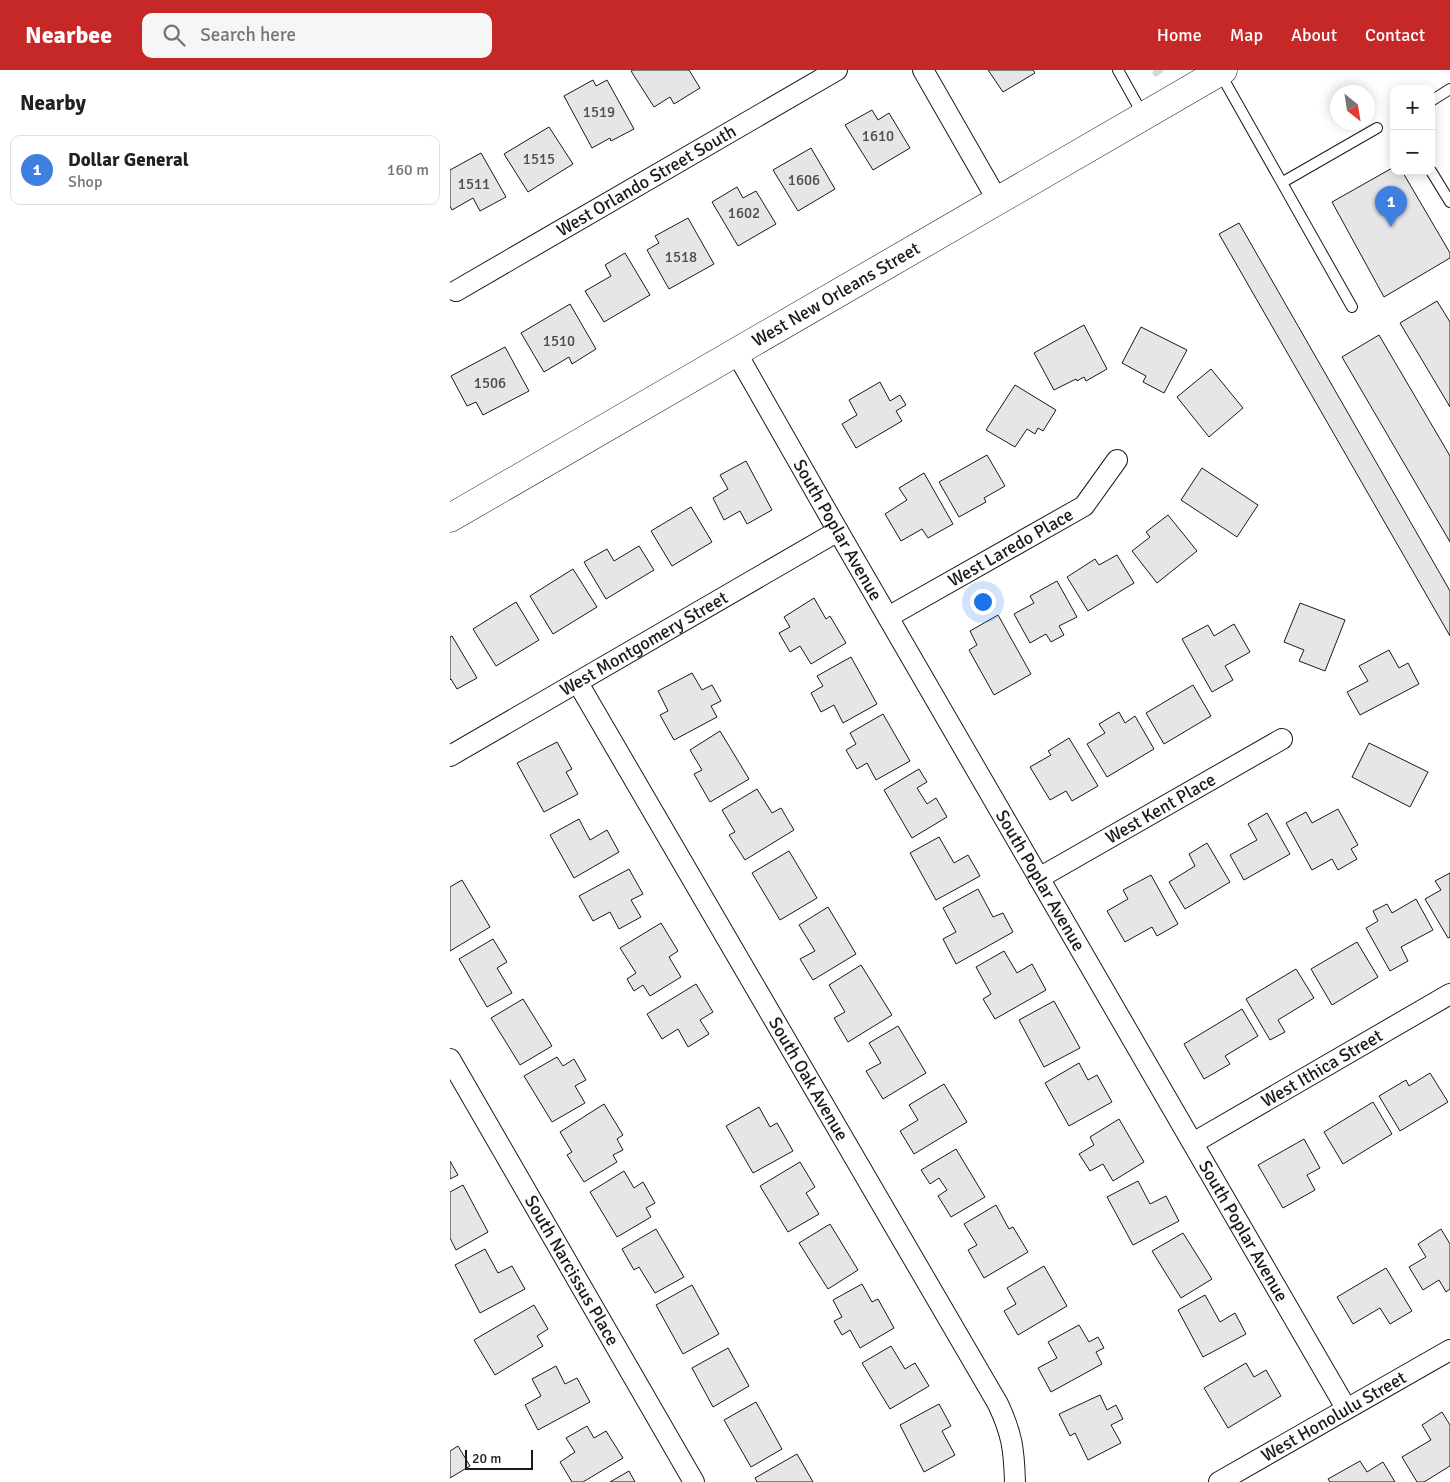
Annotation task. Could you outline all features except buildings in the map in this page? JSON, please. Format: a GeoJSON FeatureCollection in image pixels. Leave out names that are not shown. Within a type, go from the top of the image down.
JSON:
{"type":"FeatureCollection","features":[{"type":"Feature","properties":{"kind":"main road","name":"West New Orleans Street"},"geometry":{"type":"LineString","coordinates":[[450,518],[1221,71]]}},
{"type":"Feature","properties":{"kind":"street","name":"West Orlando Street South"},"geometry":{"type":"LineString","coordinates":[[456,291],[836,70]]}},
{"type":"Feature","properties":{"kind":"street"},"geometry":{"type":"LineString","coordinates":[[923,70],[998,201]]}},
{"type":"Feature","properties":{"kind":"street","name":"South Poplar Avenue"},"geometry":{"type":"LineString","coordinates":[[736,352],[1346,1408]]}},
{"type":"Feature","properties":{"kind":"street","name":"West Laredo Place"},"geometry":{"type":"LineString","coordinates":[[888,617],[1084,506],[1117,460]]}},
{"type":"Feature","properties":{"kind":"street","name":"West Montgomery Street"},"geometry":{"type":"LineString","coordinates":[[450,756],[838,531]]}},
{"type":"Feature","properties":{"kind":"street","name":"South Oak Avenue"},"geometry":{"type":"LineString","coordinates":[[578,683],[998,1404],[1009,1429],[1015,1454],[1015,1482]]}},
{"type":"Feature","properties":{"kind":"street","name":"West Kent Place"},"geometry":{"type":"LineString","coordinates":[[1039,878],[1282,739]]}},
{"type":"Feature","properties":{"kind":"street","name":"West Ithica Street"},"geometry":{"type":"LineString","coordinates":[[1193,1143],[1450,994]]}},
{"type":"Feature","properties":{"kind":"street","name":"South Narcissus Place"},"geometry":{"type":"LineString","coordinates":[[450,1059],[694,1482]]}},
{"type":"Feature","properties":{"kind":"street","name":"West Honolulu Street"},"geometry":{"type":"LineString","coordinates":[[1219,1482],[1450,1350]]}},
{"type":"Feature","properties":{"kind":"lane"},"geometry":{"type":"LineString","coordinates":[[1118,70],[1144,116]]}},
{"type":"Feature","properties":{"kind":"lane"},"geometry":{"type":"LineString","coordinates":[[1221,71],[1352,307]]}},
{"type":"Feature","properties":{"kind":"lane"},"geometry":{"type":"LineString","coordinates":[[1435,98],[1450,89]]}},
{"type":"Feature","properties":{"kind":"lane"},"geometry":{"type":"LineString","coordinates":[[1283,182],[1377,128]]}},
{"type":"Feature","properties":{"kind":"lane"},"geometry":{"type":"LineString","coordinates":[[1433,175],[1450,202]]}},
{"type":"Feature","properties":{"kind":"waterway"},"geometry":{"type":"LineString","coordinates":[[1156,73],[1160,70]]}},
{"type":"Feature","properties":{"kind":"place","name":"Dollar General"},"geometry":{"type":"Point","coordinates":[1391,227]}}]}
